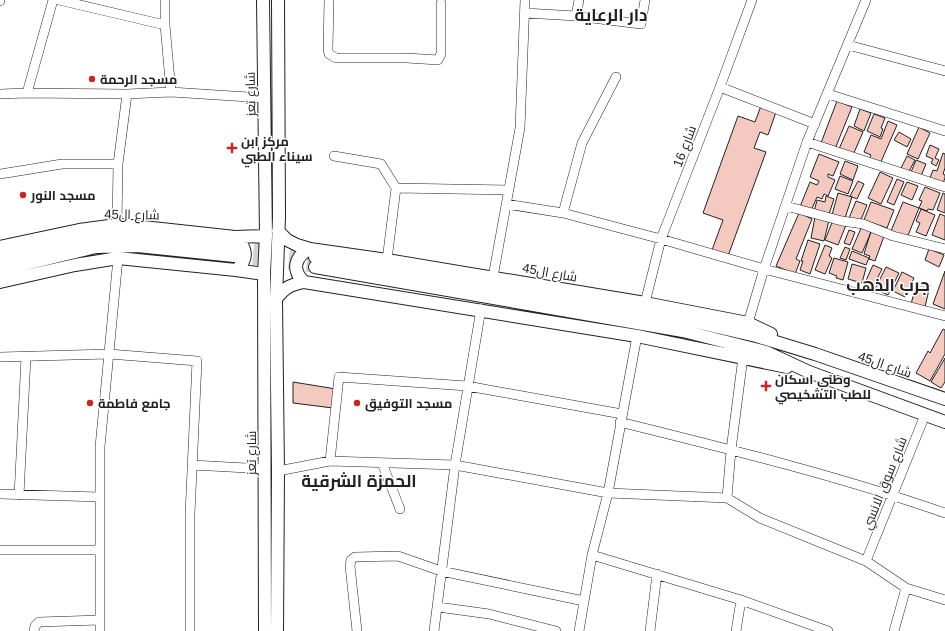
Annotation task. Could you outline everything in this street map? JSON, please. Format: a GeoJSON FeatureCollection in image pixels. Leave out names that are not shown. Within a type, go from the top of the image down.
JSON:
{"type":"FeatureCollection","features":[{"type":"Feature","properties":{"kind":"main road","name":"شارع تعز"},"geometry":{"type":"LineString","coordinates":[[263,0],[266,236],[264,274],[265,631]]}},
{"type":"Feature","properties":{"kind":"main road"},"geometry":{"type":"LineString","coordinates":[[278,0],[278,231]]}},
{"type":"Feature","properties":{"kind":"main road","name":"شارع ال45"},"geometry":{"type":"LineString","coordinates":[[0,247],[79,230],[117,226],[143,226],[235,246]]}},
{"type":"Feature","properties":{"kind":"main road","name":"شارع تعز"},"geometry":{"type":"LineString","coordinates":[[277,631],[278,471],[276,299],[278,231]]}},
{"type":"Feature","properties":{"kind":"main road","name":"شارع ال45"},"geometry":{"type":"LineString","coordinates":[[278,231],[287,240],[297,245],[313,257],[683,331],[766,352],[809,372],[945,422]]}},
{"type":"Feature","properties":{"kind":"main road","name":"شارع ال45"},"geometry":{"type":"LineString","coordinates":[[0,258],[103,236],[162,238],[235,246]]}},
{"type":"Feature","properties":{"kind":"main road","name":"شارع ال45"},"geometry":{"type":"LineString","coordinates":[[0,270],[96,247],[235,246],[266,236]]}},
{"type":"Feature","properties":{"kind":"main road"},"geometry":{"type":"LineString","coordinates":[[235,246],[242,243],[245,255],[244,261],[236,270]]}},
{"type":"Feature","properties":{"kind":"main road"},"geometry":{"type":"LineString","coordinates":[[304,282],[299,277],[296,270],[296,263],[304,252],[313,257]]}},
{"type":"Feature","properties":{"kind":"main road","name":"شارع ال45"},"geometry":{"type":"LineString","coordinates":[[313,257],[387,260],[645,303],[748,323],[815,354]]}},
{"type":"Feature","properties":{"kind":"main road","name":"شارع ال45"},"geometry":{"type":"LineString","coordinates":[[313,257],[684,319],[756,336],[815,354],[945,399]]}},
{"type":"Feature","properties":{"kind":"main road"},"geometry":{"type":"LineString","coordinates":[[0,282],[75,265],[118,258],[264,274]]}},
{"type":"Feature","properties":{"kind":"main road","name":"شارع ال45"},"geometry":{"type":"LineString","coordinates":[[276,299],[284,288],[304,282],[481,309],[637,336],[809,372]]}},
{"type":"Feature","properties":{"kind":"street"},"geometry":{"type":"LineString","coordinates":[[27,92],[53,0]]}},
{"type":"Feature","properties":{"kind":"street"},"geometry":{"type":"LineString","coordinates":[[59,0],[165,25]]}},
{"type":"Feature","properties":{"kind":"street"},"geometry":{"type":"LineString","coordinates":[[165,0],[165,25],[171,92]]}},
{"type":"Feature","properties":{"kind":"street"},"geometry":{"type":"LineString","coordinates":[[329,0],[328,50],[329,54],[336,58],[407,58],[438,60],[441,54],[441,3]]}},
{"type":"Feature","properties":{"kind":"street"},"geometry":{"type":"LineString","coordinates":[[493,277],[520,128],[526,13],[525,0]]}},
{"type":"Feature","properties":{"kind":"street"},"geometry":{"type":"LineString","coordinates":[[576,16],[579,0]]}},
{"type":"Feature","properties":{"kind":"street"},"geometry":{"type":"LineString","coordinates":[[526,13],[576,16],[641,24],[645,0]]}},
{"type":"Feature","properties":{"kind":"street","name":"شارع 16"},"geometry":{"type":"LineString","coordinates":[[645,303],[661,239],[752,0]]}},
{"type":"Feature","properties":{"kind":"street"},"geometry":{"type":"LineString","coordinates":[[748,323],[764,269],[807,142],[866,0]]}},
{"type":"Feature","properties":{"kind":"street"},"geometry":{"type":"LineString","coordinates":[[848,45],[945,71]]}},
{"type":"Feature","properties":{"kind":"street"},"geometry":{"type":"LineString","coordinates":[[563,213],[582,143],[616,77]]}},
{"type":"Feature","properties":{"kind":"street"},"geometry":{"type":"LineString","coordinates":[[720,87],[815,124]]}},
{"type":"Feature","properties":{"kind":"street"},"geometry":{"type":"LineString","coordinates":[[0,94],[27,92],[127,94],[171,92],[264,98]]}},
{"type":"Feature","properties":{"kind":"street"},"geometry":{"type":"LineString","coordinates":[[117,226],[118,164],[127,94]]}},
{"type":"Feature","properties":{"kind":"street"},"geometry":{"type":"LineString","coordinates":[[828,94],[945,131]]}},
{"type":"Feature","properties":{"kind":"street"},"geometry":{"type":"LineString","coordinates":[[807,142],[945,187]]}},
{"type":"Feature","properties":{"kind":"street"},"geometry":{"type":"LineString","coordinates":[[334,156],[381,164],[396,188],[387,260]]}},
{"type":"Feature","properties":{"kind":"street"},"geometry":{"type":"LineString","coordinates":[[0,174],[62,164],[118,164]]}},
{"type":"Feature","properties":{"kind":"street"},"geometry":{"type":"LineString","coordinates":[[396,188],[509,190]]}},
{"type":"Feature","properties":{"kind":"street"},"geometry":{"type":"LineString","coordinates":[[506,204],[563,213],[661,239],[764,269],[945,316]]}},
{"type":"Feature","properties":{"kind":"street"},"geometry":{"type":"LineString","coordinates":[[786,206],[842,221],[863,224],[893,236],[945,249]]}},
{"type":"Feature","properties":{"kind":"street"},"geometry":{"type":"LineString","coordinates":[[100,631],[100,447],[118,258]]}},
{"type":"Feature","properties":{"kind":"street"},"geometry":{"type":"LineString","coordinates":[[434,631],[455,465],[481,309]]}},
{"type":"Feature","properties":{"kind":"street"},"geometry":{"type":"LineString","coordinates":[[579,631],[592,555],[608,493],[637,336]]}},
{"type":"Feature","properties":{"kind":"street"},"geometry":{"type":"LineString","coordinates":[[0,357],[109,354],[197,361],[190,514],[190,631]]}},
{"type":"Feature","properties":{"kind":"street"},"geometry":{"type":"LineString","coordinates":[[20,495],[26,357]]}},
{"type":"Feature","properties":{"kind":"street"},"geometry":{"type":"LineString","coordinates":[[726,498],[743,357]]}},
{"type":"Feature","properties":{"kind":"street"},"geometry":{"type":"LineString","coordinates":[[330,461],[338,377],[467,386],[621,418],[894,495],[945,513]]}},
{"type":"Feature","properties":{"kind":"street","name":"شارع سوق الانسي"},"geometry":{"type":"LineString","coordinates":[[866,561],[894,495],[925,415]]}},
{"type":"Feature","properties":{"kind":"street"},"geometry":{"type":"LineString","coordinates":[[278,471],[330,461],[455,465],[608,493],[726,498],[760,518],[866,561],[906,588],[945,600]]}},
{"type":"Feature","properties":{"kind":"street"},"geometry":{"type":"LineString","coordinates":[[382,463],[400,509]]}},
{"type":"Feature","properties":{"kind":"street"},"geometry":{"type":"LineString","coordinates":[[192,466],[265,469]]}},
{"type":"Feature","properties":{"kind":"street"},"geometry":{"type":"LineString","coordinates":[[0,494],[100,497]]}},
{"type":"Feature","properties":{"kind":"street"},"geometry":{"type":"LineString","coordinates":[[0,550],[100,550]]}},
{"type":"Feature","properties":{"kind":"street"},"geometry":{"type":"LineString","coordinates":[[592,555],[741,600],[828,631]]}},
{"type":"Feature","properties":{"kind":"street"},"geometry":{"type":"LineString","coordinates":[[357,631],[350,566],[351,560],[356,558],[398,556],[442,571],[584,601]]}},
{"type":"Feature","properties":{"kind":"street"},"geometry":{"type":"LineString","coordinates":[[650,631],[656,574]]}},
{"type":"Feature","properties":{"kind":"street"},"geometry":{"type":"LineString","coordinates":[[894,631],[906,588]]}},
{"type":"Feature","properties":{"kind":"street"},"geometry":{"type":"LineString","coordinates":[[736,631],[741,600]]}},
{"type":"Feature","properties":{"kind":"street"},"geometry":{"type":"LineString","coordinates":[[438,607],[489,614],[556,631]]}},
{"type":"Feature","properties":{"kind":"street"},"geometry":{"type":"LineString","coordinates":[[34,631],[35,626],[39,622],[100,620]]}},
{"type":"Feature","properties":{"kind":"building"},"geometry":{"type":"Polygon","coordinates":[[[837,101],[852,107],[835,149],[821,143],[837,101]]]}},
{"type":"Feature","properties":{"kind":"building"},"geometry":{"type":"Polygon","coordinates":[[[761,106],[776,112],[768,135],[760,132],[754,148],[766,152],[728,256],[712,250],[723,220],[703,213],[738,116],[755,122],[761,106]]]}},
{"type":"Feature","properties":{"kind":"building"},"geometry":{"type":"Polygon","coordinates":[[[860,109],[871,113],[864,131],[854,126],[860,109]]]}},
{"type":"Feature","properties":{"kind":"building"},"geometry":{"type":"Polygon","coordinates":[[[874,114],[885,118],[881,128],[883,129],[880,137],[867,131],[874,114]]]}},
{"type":"Feature","properties":{"kind":"building"},"geometry":{"type":"Polygon","coordinates":[[[888,121],[897,125],[880,164],[869,159],[871,155],[864,152],[871,135],[881,139],[888,121]]]}},
{"type":"Feature","properties":{"kind":"building"},"geometry":{"type":"Polygon","coordinates":[[[849,126],[863,132],[853,155],[839,149],[849,126]]]}},
{"type":"Feature","properties":{"kind":"building"},"geometry":{"type":"Polygon","coordinates":[[[919,127],[930,133],[918,159],[907,154],[919,127]]]}},
{"type":"Feature","properties":{"kind":"building"},"geometry":{"type":"Polygon","coordinates":[[[899,132],[911,139],[907,147],[894,140],[899,132]]]}},
{"type":"Feature","properties":{"kind":"building"},"geometry":{"type":"Polygon","coordinates":[[[930,145],[939,149],[935,158],[939,160],[936,166],[931,163],[933,159],[926,156],[930,145]]]}},
{"type":"Feature","properties":{"kind":"building"},"geometry":{"type":"Polygon","coordinates":[[[943,153],[945,154],[945,168],[943,174],[945,175],[945,178],[943,183],[930,178],[933,170],[937,171],[943,153]]]}},
{"type":"Feature","properties":{"kind":"building"},"geometry":{"type":"Polygon","coordinates":[[[819,154],[839,162],[833,176],[828,174],[828,177],[835,180],[828,196],[824,194],[822,199],[817,197],[810,213],[799,209],[810,182],[817,185],[819,181],[810,177],[819,154]]]}},
{"type":"Feature","properties":{"kind":"building"},"geometry":{"type":"Polygon","coordinates":[[[907,156],[915,160],[908,173],[900,170],[907,156]]]}},
{"type":"Feature","properties":{"kind":"building"},"geometry":{"type":"Polygon","coordinates":[[[916,160],[926,164],[921,176],[911,172],[916,160]]]}},
{"type":"Feature","properties":{"kind":"building"},"geometry":{"type":"Polygon","coordinates":[[[845,161],[858,166],[853,180],[840,174],[845,161]]]}},
{"type":"Feature","properties":{"kind":"building"},"geometry":{"type":"Polygon","coordinates":[[[880,172],[893,178],[881,204],[868,198],[880,172]]]}},
{"type":"Feature","properties":{"kind":"building"},"geometry":{"type":"Polygon","coordinates":[[[840,176],[853,181],[848,194],[835,189],[840,176]]]}},
{"type":"Feature","properties":{"kind":"building"},"geometry":{"type":"Polygon","coordinates":[[[897,179],[904,182],[894,205],[887,202],[897,179]]]}},
{"type":"Feature","properties":{"kind":"building"},"geometry":{"type":"Polygon","coordinates":[[[858,181],[864,184],[857,199],[850,196],[858,181]]]}},
{"type":"Feature","properties":{"kind":"building"},"geometry":{"type":"Polygon","coordinates":[[[907,182],[918,186],[912,200],[901,195],[907,182]]]}},
{"type":"Feature","properties":{"kind":"building"},"geometry":{"type":"Polygon","coordinates":[[[925,187],[940,193],[933,210],[928,209],[927,211],[919,208],[922,201],[919,200],[925,187]]]}},
{"type":"Feature","properties":{"kind":"building"},"geometry":{"type":"Polygon","coordinates":[[[838,193],[852,197],[845,218],[832,215],[838,193]]]}},
{"type":"Feature","properties":{"kind":"building"},"geometry":{"type":"Polygon","coordinates":[[[943,193],[945,194],[945,213],[937,210],[943,193]]]}},
{"type":"Feature","properties":{"kind":"building"},"geometry":{"type":"Polygon","coordinates":[[[826,196],[834,199],[828,217],[814,212],[817,200],[825,202],[826,196]]]}},
{"type":"Feature","properties":{"kind":"building"},"geometry":{"type":"Polygon","coordinates":[[[856,201],[867,205],[860,222],[849,218],[856,201]]]}},
{"type":"Feature","properties":{"kind":"building"},"geometry":{"type":"Polygon","coordinates":[[[871,202],[894,210],[887,228],[864,220],[871,202]]]}},
{"type":"Feature","properties":{"kind":"building"},"geometry":{"type":"Polygon","coordinates":[[[903,202],[919,208],[907,238],[891,231],[903,202]]]}},
{"type":"Feature","properties":{"kind":"building"},"geometry":{"type":"Polygon","coordinates":[[[921,209],[935,215],[926,236],[916,232],[920,223],[916,221],[921,209]]]}},
{"type":"Feature","properties":{"kind":"building"},"geometry":{"type":"Polygon","coordinates":[[[799,213],[812,219],[796,259],[800,261],[795,274],[776,266],[799,213]]]}},
{"type":"Feature","properties":{"kind":"building"},"geometry":{"type":"Polygon","coordinates":[[[940,214],[945,216],[945,240],[932,235],[940,214]]]}},
{"type":"Feature","properties":{"kind":"building"},"geometry":{"type":"Polygon","coordinates":[[[815,217],[829,220],[824,241],[811,238],[815,217]]]}},
{"type":"Feature","properties":{"kind":"building"},"geometry":{"type":"Polygon","coordinates":[[[833,220],[846,225],[838,245],[825,240],[833,220]]]}},
{"type":"Feature","properties":{"kind":"building"},"geometry":{"type":"Polygon","coordinates":[[[862,226],[872,230],[862,253],[852,249],[862,226]]]}},
{"type":"Feature","properties":{"kind":"building"},"geometry":{"type":"Polygon","coordinates":[[[849,230],[855,232],[850,245],[844,243],[849,230]]]}},
{"type":"Feature","properties":{"kind":"building"},"geometry":{"type":"Polygon","coordinates":[[[871,231],[884,236],[875,261],[869,259],[870,256],[864,254],[871,231]]]}},
{"type":"Feature","properties":{"kind":"building"},"geometry":{"type":"Polygon","coordinates":[[[808,240],[820,244],[810,274],[800,270],[803,261],[801,261],[808,240]]]}},
{"type":"Feature","properties":{"kind":"building"},"geometry":{"type":"Polygon","coordinates":[[[825,245],[832,248],[829,256],[832,258],[825,274],[815,270],[825,245]]]}},
{"type":"Feature","properties":{"kind":"building"},"geometry":{"type":"Polygon","coordinates":[[[845,247],[850,249],[846,260],[840,258],[845,247]]]}},
{"type":"Feature","properties":{"kind":"building"},"geometry":{"type":"Polygon","coordinates":[[[929,249],[944,255],[939,267],[925,260],[929,249]]]}},
{"type":"Feature","properties":{"kind":"building"},"geometry":{"type":"Polygon","coordinates":[[[852,251],[869,258],[866,265],[849,259],[852,251]]]}},
{"type":"Feature","properties":{"kind":"building"},"geometry":{"type":"Polygon","coordinates":[[[834,258],[848,262],[843,280],[836,278],[837,276],[829,273],[834,258]]]}},
{"type":"Feature","properties":{"kind":"building"},"geometry":{"type":"Polygon","coordinates":[[[852,264],[866,268],[862,283],[848,279],[852,264]]]}},
{"type":"Feature","properties":{"kind":"building"},"geometry":{"type":"Polygon","coordinates":[[[873,265],[882,269],[872,289],[864,285],[873,265]]]}},
{"type":"Feature","properties":{"kind":"building"},"geometry":{"type":"Polygon","coordinates":[[[886,267],[899,273],[888,295],[875,289],[886,267]]]}},
{"type":"Feature","properties":{"kind":"building"},"geometry":{"type":"Polygon","coordinates":[[[945,271],[945,309],[933,304],[945,271]]]}},
{"type":"Feature","properties":{"kind":"building"},"geometry":{"type":"Polygon","coordinates":[[[902,272],[914,278],[905,297],[893,291],[902,272]]]}},
{"type":"Feature","properties":{"kind":"building"},"geometry":{"type":"Polygon","coordinates":[[[917,282],[930,285],[925,307],[911,304],[917,282]]]}},
{"type":"Feature","properties":{"kind":"building"},"geometry":{"type":"Polygon","coordinates":[[[943,329],[945,330],[945,354],[930,381],[916,373],[928,351],[930,353],[943,329]]]}},
{"type":"Feature","properties":{"kind":"building"},"geometry":{"type":"Polygon","coordinates":[[[945,358],[945,382],[941,388],[931,382],[945,358]]]}},
{"type":"Feature","properties":{"kind":"building"},"geometry":{"type":"Polygon","coordinates":[[[293,382],[336,389],[333,408],[293,403],[293,382]]]}},
{"type":"Feature","properties":{"kind":"tunnel"},"geometry":{"type":"LineString","coordinates":[[236,246],[310,256]]}},
{"type":"Feature","properties":{"kind":"tunnel"},"geometry":{"type":"LineString","coordinates":[[235,256],[315,267]]}},
{"type":"Feature","properties":{"kind":"place","name":"مسجد الرحمة"},"geometry":{"type":"Point","coordinates":[92,79]}},
{"type":"Feature","properties":{"kind":"place","name":"مركز ابن سيناء الطبي"},"geometry":{"type":"Point","coordinates":[232,148]}},
{"type":"Feature","properties":{"kind":"place","name":"مسجد النور"},"geometry":{"type":"Point","coordinates":[23,195]}},
{"type":"Feature","properties":{"kind":"place","name":"وطني اسكان للطب التشخيصي"},"geometry":{"type":"Point","coordinates":[766,386]}},
{"type":"Feature","properties":{"kind":"place","name":"جامع فاطمة"},"geometry":{"type":"Point","coordinates":[90,403]}},
{"type":"Feature","properties":{"kind":"place","name":"مسجد التوفيق"},"geometry":{"type":"Point","coordinates":[357,403]}},
{"type":"Feature","properties":{"kind":"district","name":"دار الرعاية"},"geometry":{"type":"Point","coordinates":[611,15]}},
{"type":"Feature","properties":{"kind":"district","name":"جرب الذهب"},"geometry":{"type":"Point","coordinates":[888,285]}},
{"type":"Feature","properties":{"kind":"district","name":"الحمزة الشرقية"},"geometry":{"type":"Point","coordinates":[359,481]}}]}
